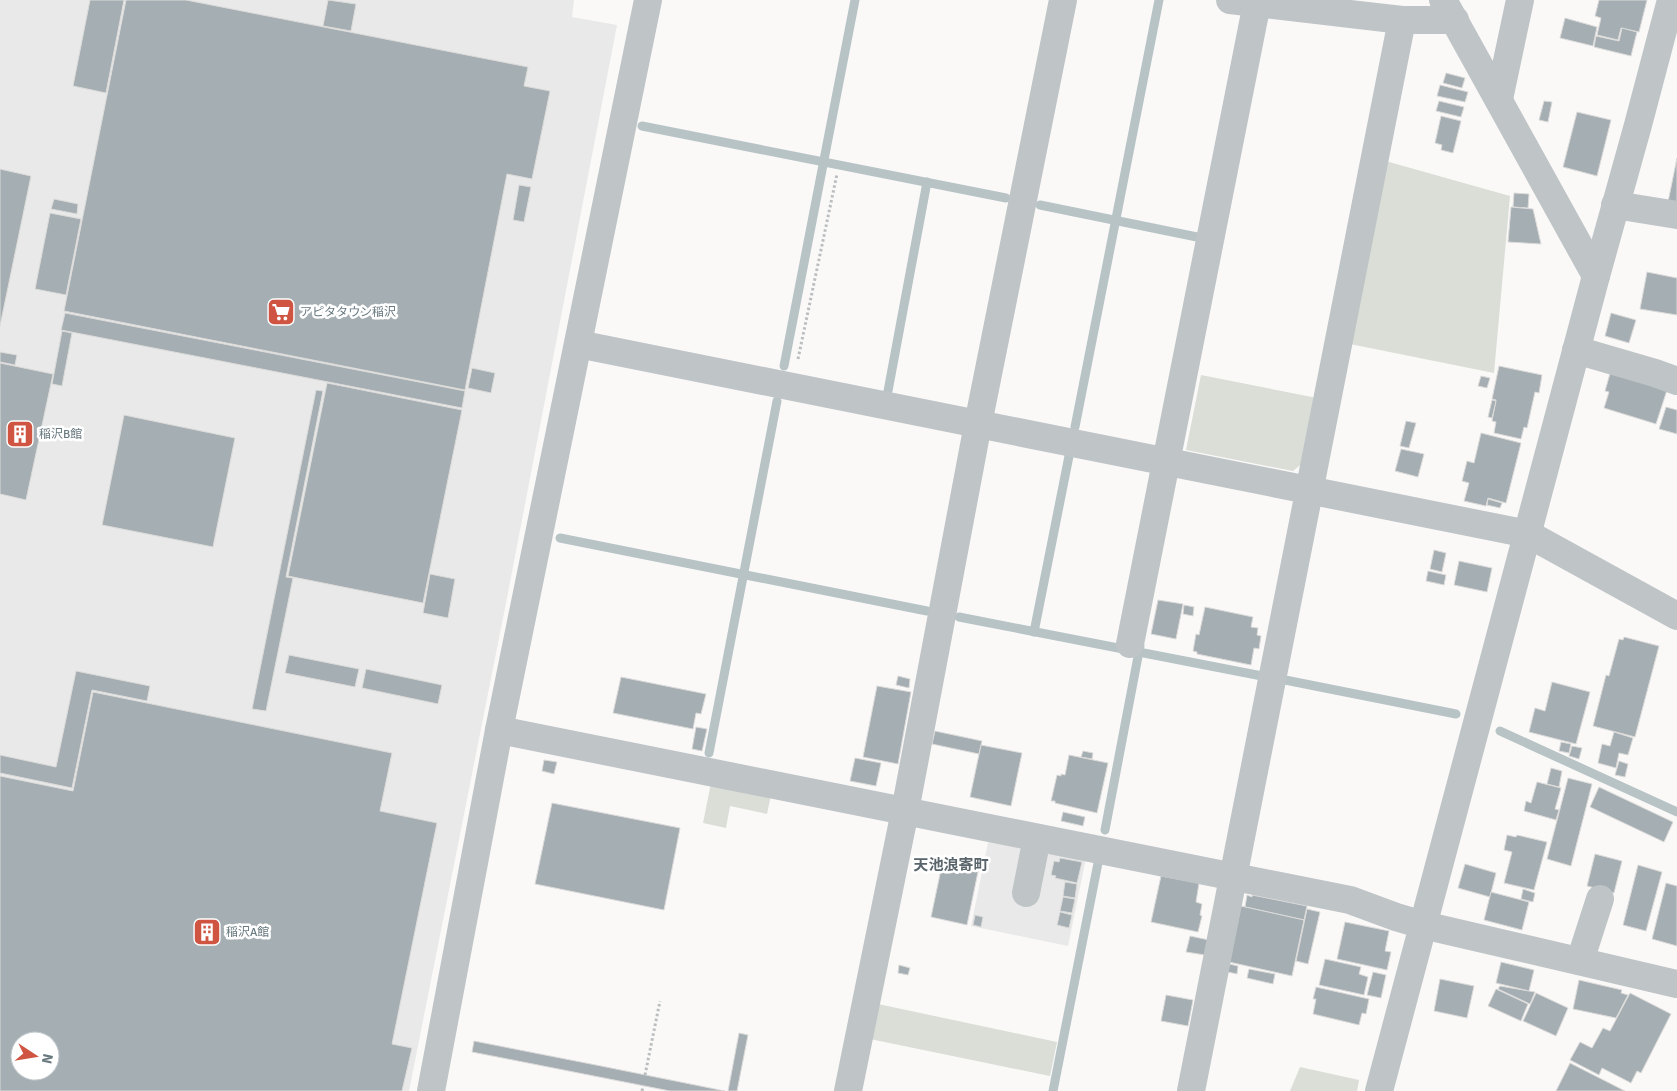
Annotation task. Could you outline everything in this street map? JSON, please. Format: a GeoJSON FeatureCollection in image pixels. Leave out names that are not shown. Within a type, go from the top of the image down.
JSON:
{"type":"FeatureCollection","features":[{"type":"Feature","properties":{"kind":"street"},"geometry":{"type":"LineString","coordinates":[[431,1091],[499,730],[648,0]]}},
{"type":"Feature","properties":{"kind":"street"},"geometry":{"type":"LineString","coordinates":[[848,1091],[905,811],[978,424],[1063,0]]}},
{"type":"Feature","properties":{"kind":"street"},"geometry":{"type":"LineString","coordinates":[[1230,0],[1402,20],[1449,10],[1596,276]]}},
{"type":"Feature","properties":{"kind":"street"},"geometry":{"type":"LineString","coordinates":[[1499,99],[1520,0]]}},
{"type":"Feature","properties":{"kind":"street"},"geometry":{"type":"LineString","coordinates":[[1379,1091],[1671,0]]}},
{"type":"Feature","properties":{"kind":"street"},"geometry":{"type":"LineString","coordinates":[[1130,644],[1257,3]]}},
{"type":"Feature","properties":{"kind":"street"},"geometry":{"type":"LineString","coordinates":[[1191,1091],[1402,20]]}},
{"type":"Feature","properties":{"kind":"street"},"geometry":{"type":"LineString","coordinates":[[1615,205],[1677,216]]}},
{"type":"Feature","properties":{"kind":"street"},"geometry":{"type":"LineString","coordinates":[[578,344],[1528,534],[1677,616]]}},
{"type":"Feature","properties":{"kind":"street"},"geometry":{"type":"LineString","coordinates":[[1576,350],[1677,381]]}},
{"type":"Feature","properties":{"kind":"street"},"geometry":{"type":"LineString","coordinates":[[499,730],[1350,900],[1423,925],[1677,984]]}},
{"type":"Feature","properties":{"kind":"street"},"geometry":{"type":"LineString","coordinates":[[1026,893],[1037,838]]}},
{"type":"Feature","properties":{"kind":"street"},"geometry":{"type":"LineString","coordinates":[[1580,961],[1600,900]]}},
{"type":"Feature","properties":{"kind":"path"},"geometry":{"type":"LineString","coordinates":[[792,387],[836,174]]}},
{"type":"Feature","properties":{"kind":"path"},"geometry":{"type":"LineString","coordinates":[[646,1075],[660,1001]]}},
{"type":"Feature","properties":{"kind":"path"},"geometry":{"type":"LineString","coordinates":[[642,1091],[643,1086]]}},
{"type":"Feature","properties":{"kind":"shaded area","name":"アピタタウン稲沢"},"geometry":{"type":"Polygon","coordinates":[[[0,0],[574,0],[572,17],[617,25],[507,598],[409,1091],[0,1091],[0,0]]]}},
{"type":"Feature","properties":{"kind":"shaded area"},"geometry":{"type":"Polygon","coordinates":[[[1382,160],[1510,196],[1494,373],[1345,343],[1382,160]]]}},
{"type":"Feature","properties":{"kind":"shaded area"},"geometry":{"type":"Polygon","coordinates":[[[1201,375],[1317,398],[1304,462],[1293,471],[1186,450],[1201,375]]]}},
{"type":"Feature","properties":{"kind":"shaded area"},"geometry":{"type":"Polygon","coordinates":[[[711,783],[771,795],[767,814],[730,806],[726,828],[703,823],[711,783]]]}},
{"type":"Feature","properties":{"kind":"shaded area"},"geometry":{"type":"Polygon","coordinates":[[[989,838],[1086,858],[1068,946],[971,926],[989,838]]]}},
{"type":"Feature","properties":{"kind":"shaded area"},"geometry":{"type":"Polygon","coordinates":[[[878,1004],[1057,1042],[1050,1076],[870,1039],[878,1004]]]}},
{"type":"Feature","properties":{"kind":"shaded area"},"geometry":{"type":"Polygon","coordinates":[[[1300,1067],[1359,1080],[1357,1091],[1290,1091],[1300,1067]]]}},
{"type":"Feature","properties":{"kind":"building"},"geometry":{"type":"Polygon","coordinates":[[[90,0],[124,0],[106,93],[73,86],[90,0]]]}},
{"type":"Feature","properties":{"kind":"building"},"geometry":{"type":"Polygon","coordinates":[[[126,0],[186,0],[528,67],[524,86],[550,91],[532,179],[507,174],[465,390],[64,311],[126,0]]]}},
{"type":"Feature","properties":{"kind":"building"},"geometry":{"type":"Polygon","coordinates":[[[328,0],[356,4],[351,31],[323,26],[328,0]]]}},
{"type":"Feature","properties":{"kind":"building"},"geometry":{"type":"Polygon","coordinates":[[[1599,0],[1647,0],[1639,32],[1621,28],[1618,40],[1597,35],[1601,18],[1595,16],[1599,0]]]}},
{"type":"Feature","properties":{"kind":"building"},"geometry":{"type":"Polygon","coordinates":[[[1565,18],[1597,27],[1593,46],[1560,38],[1565,18]]]}},
{"type":"Feature","properties":{"kind":"building"},"geometry":{"type":"Polygon","coordinates":[[[1622,28],[1637,32],[1631,56],[1594,47],[1596,36],[1619,41],[1622,28]]]}},
{"type":"Feature","properties":{"kind":"building"},"geometry":{"type":"Polygon","coordinates":[[[1446,73],[1465,78],[1462,88],[1443,83],[1446,73]]]}},
{"type":"Feature","properties":{"kind":"building"},"geometry":{"type":"Polygon","coordinates":[[[1440,85],[1468,92],[1465,102],[1437,96],[1440,85]]]}},
{"type":"Feature","properties":{"kind":"building"},"geometry":{"type":"Polygon","coordinates":[[[1439,101],[1464,107],[1461,117],[1436,111],[1439,101]]]}},
{"type":"Feature","properties":{"kind":"building"},"geometry":{"type":"Polygon","coordinates":[[[1544,101],[1552,102],[1548,122],[1539,120],[1544,101]]]}},
{"type":"Feature","properties":{"kind":"building"},"geometry":{"type":"Polygon","coordinates":[[[1577,112],[1611,120],[1597,176],[1563,167],[1577,112]]]}},
{"type":"Feature","properties":{"kind":"building"},"geometry":{"type":"Polygon","coordinates":[[[1441,116],[1461,121],[1453,153],[1441,150],[1442,145],[1435,143],[1441,116]]]}},
{"type":"Feature","properties":{"kind":"building"},"geometry":{"type":"Polygon","coordinates":[[[1677,158],[1677,204],[1668,202],[1677,158]]]}},
{"type":"Feature","properties":{"kind":"building"},"geometry":{"type":"Polygon","coordinates":[[[0,169],[31,176],[0,326],[0,169]]]}},
{"type":"Feature","properties":{"kind":"building"},"geometry":{"type":"Polygon","coordinates":[[[519,185],[531,187],[524,222],[513,220],[519,185]]]}},
{"type":"Feature","properties":{"kind":"building"},"geometry":{"type":"Polygon","coordinates":[[[1514,193],[1529,194],[1528,208],[1513,207],[1514,193]]]}},
{"type":"Feature","properties":{"kind":"building"},"geometry":{"type":"Polygon","coordinates":[[[54,199],[78,204],[77,214],[51,209],[54,199]]]}},
{"type":"Feature","properties":{"kind":"building"},"geometry":{"type":"Polygon","coordinates":[[[1511,207],[1533,209],[1541,244],[1508,242],[1511,207]]]}},
{"type":"Feature","properties":{"kind":"building"},"geometry":{"type":"Polygon","coordinates":[[[50,213],[81,219],[66,295],[35,289],[50,213]]]}},
{"type":"Feature","properties":{"kind":"building"},"geometry":{"type":"Polygon","coordinates":[[[1647,272],[1677,278],[1677,315],[1640,309],[1647,272]]]}},
{"type":"Feature","properties":{"kind":"building"},"geometry":{"type":"Polygon","coordinates":[[[65,313],[465,391],[462,408],[61,330],[65,313]]]}},
{"type":"Feature","properties":{"kind":"building"},"geometry":{"type":"Polygon","coordinates":[[[1611,313],[1636,320],[1629,343],[1605,336],[1611,313]]]}},
{"type":"Feature","properties":{"kind":"building"},"geometry":{"type":"Polygon","coordinates":[[[62,331],[72,333],[62,386],[52,384],[62,331]]]}},
{"type":"Feature","properties":{"kind":"building"},"geometry":{"type":"Polygon","coordinates":[[[0,352],[17,355],[15,365],[0,362],[0,352]]]}},
{"type":"Feature","properties":{"kind":"building","name":"稲沢B館"},"geometry":{"type":"Polygon","coordinates":[[[0,363],[53,374],[26,500],[0,494],[0,363]]]}},
{"type":"Feature","properties":{"kind":"building"},"geometry":{"type":"Polygon","coordinates":[[[1499,366],[1542,375],[1539,393],[1535,392],[1527,428],[1524,427],[1521,439],[1494,433],[1496,422],[1492,421],[1496,400],[1492,399],[1499,366]]]}},
{"type":"Feature","properties":{"kind":"building"},"geometry":{"type":"Polygon","coordinates":[[[472,368],[495,373],[491,393],[468,388],[472,368]]]}},
{"type":"Feature","properties":{"kind":"building"},"geometry":{"type":"Polygon","coordinates":[[[1611,370],[1668,387],[1656,424],[1604,408],[1609,392],[1605,391],[1611,370]]]}},
{"type":"Feature","properties":{"kind":"building"},"geometry":{"type":"Polygon","coordinates":[[[1481,376],[1490,378],[1487,388],[1478,386],[1481,376]]]}},
{"type":"Feature","properties":{"kind":"building"},"geometry":{"type":"Polygon","coordinates":[[[327,383],[462,410],[423,603],[288,576],[327,383]]]}},
{"type":"Feature","properties":{"kind":"building"},"geometry":{"type":"Polygon","coordinates":[[[316,390],[323,391],[286,577],[293,578],[266,711],[252,709],[316,390]]]}},
{"type":"Feature","properties":{"kind":"building"},"geometry":{"type":"Polygon","coordinates":[[[1492,400],[1496,401],[1492,418],[1488,417],[1492,400]]]}},
{"type":"Feature","properties":{"kind":"building"},"geometry":{"type":"Polygon","coordinates":[[[1666,407],[1677,410],[1677,434],[1659,429],[1666,407]]]}},
{"type":"Feature","properties":{"kind":"building"},"geometry":{"type":"Polygon","coordinates":[[[124,415],[235,438],[213,547],[102,525],[124,415]]]}},
{"type":"Feature","properties":{"kind":"building"},"geometry":{"type":"Polygon","coordinates":[[[1406,421],[1416,423],[1409,448],[1400,446],[1406,421]]]}},
{"type":"Feature","properties":{"kind":"building"},"geometry":{"type":"Polygon","coordinates":[[[1481,433],[1521,443],[1506,503],[1488,498],[1486,506],[1464,501],[1469,483],[1462,481],[1467,461],[1474,463],[1481,433]]]}},
{"type":"Feature","properties":{"kind":"building"},"geometry":{"type":"Polygon","coordinates":[[[1401,449],[1424,454],[1418,477],[1395,471],[1401,449]]]}},
{"type":"Feature","properties":{"kind":"building"},"geometry":{"type":"Polygon","coordinates":[[[1488,499],[1502,503],[1500,508],[1487,505],[1488,499]]]}},
{"type":"Feature","properties":{"kind":"building"},"geometry":{"type":"Polygon","coordinates":[[[1434,550],[1446,553],[1442,572],[1430,569],[1434,550]]]}},
{"type":"Feature","properties":{"kind":"building"},"geometry":{"type":"Polygon","coordinates":[[[1459,561],[1492,568],[1487,592],[1454,585],[1459,561]]]}},
{"type":"Feature","properties":{"kind":"building"},"geometry":{"type":"Polygon","coordinates":[[[1428,571],[1446,575],[1444,585],[1426,581],[1428,571]]]}},
{"type":"Feature","properties":{"kind":"building"},"geometry":{"type":"Polygon","coordinates":[[[430,574],[455,579],[448,618],[423,613],[430,574]]]}},
{"type":"Feature","properties":{"kind":"building"},"geometry":{"type":"Polygon","coordinates":[[[1158,600],[1183,604],[1176,639],[1151,634],[1158,600]]]}},
{"type":"Feature","properties":{"kind":"building"},"geometry":{"type":"Polygon","coordinates":[[[1184,605],[1194,607],[1193,616],[1183,614],[1184,605]]]}},
{"type":"Feature","properties":{"kind":"building"},"geometry":{"type":"Polygon","coordinates":[[[1205,607],[1253,617],[1251,627],[1258,628],[1257,635],[1261,636],[1259,649],[1254,648],[1251,665],[1197,654],[1197,652],[1193,651],[1196,634],[1199,635],[1205,607]]]}},
{"type":"Feature","properties":{"kind":"building"},"geometry":{"type":"Polygon","coordinates":[[[1624,637],[1659,646],[1635,737],[1593,726],[1606,675],[1609,676],[1619,639],[1623,640],[1624,637]]]}},
{"type":"Feature","properties":{"kind":"building"},"geometry":{"type":"Polygon","coordinates":[[[289,655],[359,669],[355,687],[285,673],[289,655]]]}},
{"type":"Feature","properties":{"kind":"building"},"geometry":{"type":"Polygon","coordinates":[[[366,669],[442,685],[438,704],[362,688],[366,669]]]}},
{"type":"Feature","properties":{"kind":"building"},"geometry":{"type":"Polygon","coordinates":[[[76,671],[150,686],[147,701],[92,690],[72,788],[0,773],[0,755],[56,767],[76,671]]]}},
{"type":"Feature","properties":{"kind":"building"},"geometry":{"type":"Polygon","coordinates":[[[898,676],[910,679],[909,688],[896,685],[898,676]]]}},
{"type":"Feature","properties":{"kind":"building"},"geometry":{"type":"Polygon","coordinates":[[[621,677],[706,694],[701,714],[696,713],[693,729],[613,713],[621,677]]]}},
{"type":"Feature","properties":{"kind":"building"},"geometry":{"type":"Polygon","coordinates":[[[1552,682],[1590,692],[1576,744],[1529,732],[1535,708],[1545,711],[1552,682]]]}},
{"type":"Feature","properties":{"kind":"building"},"geometry":{"type":"Polygon","coordinates":[[[877,686],[911,692],[898,764],[863,757],[877,686]]]}},
{"type":"Feature","properties":{"kind":"building","name":"稲沢A館"},"geometry":{"type":"Polygon","coordinates":[[[93,692],[392,753],[380,811],[437,823],[392,1044],[412,1048],[402,1091],[0,1091],[0,776],[73,791],[93,692]]]}},
{"type":"Feature","properties":{"kind":"building"},"geometry":{"type":"Polygon","coordinates":[[[696,727],[707,729],[702,751],[692,749],[696,727]]]}},
{"type":"Feature","properties":{"kind":"building"},"geometry":{"type":"Polygon","coordinates":[[[935,731],[982,741],[979,754],[932,744],[935,731]]]}},
{"type":"Feature","properties":{"kind":"building"},"geometry":{"type":"Polygon","coordinates":[[[1614,732],[1633,738],[1628,755],[1619,753],[1616,768],[1598,763],[1602,744],[1610,746],[1614,732]]]}},
{"type":"Feature","properties":{"kind":"building"},"geometry":{"type":"Polygon","coordinates":[[[1561,742],[1571,744],[1569,753],[1559,751],[1561,742]]]}},
{"type":"Feature","properties":{"kind":"building"},"geometry":{"type":"Polygon","coordinates":[[[981,745],[1022,753],[1011,806],[970,797],[981,745]]]}},
{"type":"Feature","properties":{"kind":"building"},"geometry":{"type":"Polygon","coordinates":[[[1572,746],[1582,748],[1579,759],[1569,756],[1572,746]]]}},
{"type":"Feature","properties":{"kind":"building"},"geometry":{"type":"Polygon","coordinates":[[[1083,751],[1093,753],[1092,759],[1081,757],[1083,751]]]}},
{"type":"Feature","properties":{"kind":"building"},"geometry":{"type":"Polygon","coordinates":[[[1069,755],[1108,763],[1097,813],[1051,801],[1057,775],[1065,775],[1069,755]]]}},
{"type":"Feature","properties":{"kind":"building"},"geometry":{"type":"Polygon","coordinates":[[[855,758],[881,763],[876,786],[850,781],[855,758]]]}},
{"type":"Feature","properties":{"kind":"building"},"geometry":{"type":"Polygon","coordinates":[[[544,760],[557,762],[554,774],[542,771],[544,760]]]}},
{"type":"Feature","properties":{"kind":"building"},"geometry":{"type":"Polygon","coordinates":[[[1619,761],[1628,764],[1625,777],[1615,775],[1619,761]]]}},
{"type":"Feature","properties":{"kind":"building"},"geometry":{"type":"Polygon","coordinates":[[[1551,768],[1562,771],[1559,787],[1547,784],[1551,768]]]}},
{"type":"Feature","properties":{"kind":"building"},"geometry":{"type":"Polygon","coordinates":[[[1568,778],[1592,784],[1571,866],[1547,859],[1568,778]]]}},
{"type":"Feature","properties":{"kind":"building"},"geometry":{"type":"Polygon","coordinates":[[[1537,782],[1561,788],[1555,809],[1559,810],[1556,820],[1524,811],[1526,801],[1531,803],[1537,782]]]}},
{"type":"Feature","properties":{"kind":"building"},"geometry":{"type":"Polygon","coordinates":[[[1599,787],[1673,822],[1664,842],[1590,807],[1599,787]]]}},
{"type":"Feature","properties":{"kind":"building"},"geometry":{"type":"Polygon","coordinates":[[[552,803],[680,828],[664,910],[535,884],[552,803]]]}},
{"type":"Feature","properties":{"kind":"building"},"geometry":{"type":"Polygon","coordinates":[[[1063,812],[1085,817],[1083,826],[1061,821],[1063,812]]]}},
{"type":"Feature","properties":{"kind":"building"},"geometry":{"type":"Polygon","coordinates":[[[1507,835],[1516,837],[1517,835],[1547,842],[1534,890],[1504,883],[1512,852],[1504,850],[1507,835]]]}},
{"type":"Feature","properties":{"kind":"building"},"geometry":{"type":"Polygon","coordinates":[[[1595,854],[1622,861],[1614,893],[1587,886],[1595,854]]]}},
{"type":"Feature","properties":{"kind":"building"},"geometry":{"type":"Polygon","coordinates":[[[1060,858],[1082,862],[1077,883],[1055,878],[1056,876],[1051,875],[1054,861],[1059,862],[1060,858]]]}},
{"type":"Feature","properties":{"kind":"building"},"geometry":{"type":"Polygon","coordinates":[[[943,860],[979,867],[967,925],[931,917],[943,860]]]}},
{"type":"Feature","properties":{"kind":"building"},"geometry":{"type":"Polygon","coordinates":[[[1465,864],[1496,873],[1490,897],[1458,888],[1465,864]]]}},
{"type":"Feature","properties":{"kind":"building"},"geometry":{"type":"Polygon","coordinates":[[[1638,865],[1662,872],[1646,931],[1623,925],[1638,865]]]}},
{"type":"Feature","properties":{"kind":"building"},"geometry":{"type":"Polygon","coordinates":[[[1161,876],[1199,883],[1196,902],[1202,904],[1200,915],[1202,916],[1198,932],[1151,922],[1161,876]]]}},
{"type":"Feature","properties":{"kind":"building"},"geometry":{"type":"Polygon","coordinates":[[[1065,882],[1077,884],[1075,898],[1063,896],[1065,882]]]}},
{"type":"Feature","properties":{"kind":"building"},"geometry":{"type":"Polygon","coordinates":[[[1666,883],[1677,886],[1677,946],[1652,939],[1666,883]]]}},
{"type":"Feature","properties":{"kind":"building"},"geometry":{"type":"Polygon","coordinates":[[[1523,889],[1535,893],[1533,902],[1521,899],[1523,889]]]}},
{"type":"Feature","properties":{"kind":"building"},"geometry":{"type":"Polygon","coordinates":[[[1491,892],[1529,902],[1522,930],[1484,920],[1491,892]]]}},
{"type":"Feature","properties":{"kind":"building"},"geometry":{"type":"Polygon","coordinates":[[[1247,895],[1307,906],[1304,920],[1245,907],[1247,895]]]}},
{"type":"Feature","properties":{"kind":"building"},"geometry":{"type":"Polygon","coordinates":[[[1063,897],[1075,899],[1072,913],[1060,911],[1063,897]]]}},
{"type":"Feature","properties":{"kind":"building"},"geometry":{"type":"Polygon","coordinates":[[[1241,906],[1304,920],[1292,976],[1229,962],[1241,906]]]}},
{"type":"Feature","properties":{"kind":"building"},"geometry":{"type":"Polygon","coordinates":[[[1307,909],[1320,912],[1308,964],[1296,961],[1307,909]]]}},
{"type":"Feature","properties":{"kind":"building"},"geometry":{"type":"Polygon","coordinates":[[[1060,912],[1072,915],[1069,928],[1057,925],[1060,912]]]}},
{"type":"Feature","properties":{"kind":"building"},"geometry":{"type":"Polygon","coordinates":[[[975,915],[983,917],[981,927],[973,925],[975,915]]]}},
{"type":"Feature","properties":{"kind":"building"},"geometry":{"type":"Polygon","coordinates":[[[1345,922],[1389,931],[1385,951],[1391,952],[1387,970],[1337,959],[1345,922]]]}},
{"type":"Feature","properties":{"kind":"building"},"geometry":{"type":"Polygon","coordinates":[[[1190,936],[1209,940],[1205,955],[1186,952],[1190,936]]]}},
{"type":"Feature","properties":{"kind":"building"},"geometry":{"type":"Polygon","coordinates":[[[1325,959],[1361,967],[1359,974],[1368,977],[1364,995],[1319,985],[1325,959]]]}},
{"type":"Feature","properties":{"kind":"building"},"geometry":{"type":"Polygon","coordinates":[[[1501,962],[1534,970],[1529,991],[1496,983],[1501,962]]]}},
{"type":"Feature","properties":{"kind":"building"},"geometry":{"type":"Polygon","coordinates":[[[1229,964],[1238,966],[1237,974],[1228,972],[1229,964]]]}},
{"type":"Feature","properties":{"kind":"building"},"geometry":{"type":"Polygon","coordinates":[[[899,965],[910,968],[908,975],[898,973],[899,965]]]}},
{"type":"Feature","properties":{"kind":"building"},"geometry":{"type":"Polygon","coordinates":[[[1249,969],[1275,974],[1273,984],[1247,978],[1249,969]]]}},
{"type":"Feature","properties":{"kind":"building"},"geometry":{"type":"Polygon","coordinates":[[[1373,972],[1386,975],[1381,998],[1367,995],[1373,972]]]}},
{"type":"Feature","properties":{"kind":"building"},"geometry":{"type":"Polygon","coordinates":[[[1440,979],[1474,986],[1467,1018],[1434,1011],[1440,979]]]}},
{"type":"Feature","properties":{"kind":"building"},"geometry":{"type":"Polygon","coordinates":[[[1579,980],[1622,990],[1621,993],[1628,995],[1616,1018],[1573,1009],[1579,980]]]}},
{"type":"Feature","properties":{"kind":"building"},"geometry":{"type":"Polygon","coordinates":[[[1500,986],[1535,992],[1530,1004],[1498,989],[1500,986]]]}},
{"type":"Feature","properties":{"kind":"building"},"geometry":{"type":"Polygon","coordinates":[[[1316,987],[1369,999],[1366,1014],[1362,1013],[1359,1025],[1313,1014],[1316,999],[1313,999],[1316,987]]]}},
{"type":"Feature","properties":{"kind":"building"},"geometry":{"type":"Polygon","coordinates":[[[1496,989],[1528,1004],[1521,1021],[1488,1006],[1496,989]]]}},
{"type":"Feature","properties":{"kind":"building"},"geometry":{"type":"Polygon","coordinates":[[[1536,993],[1568,1008],[1556,1036],[1523,1021],[1536,993]]]}},
{"type":"Feature","properties":{"kind":"building"},"geometry":{"type":"Polygon","coordinates":[[[1630,993],[1671,1014],[1641,1073],[1637,1071],[1631,1083],[1602,1068],[1599,1075],[1570,1060],[1580,1042],[1592,1048],[1603,1028],[1610,1031],[1630,993]]]}},
{"type":"Feature","properties":{"kind":"building"},"geometry":{"type":"Polygon","coordinates":[[[1166,995],[1193,1000],[1188,1026],[1161,1021],[1166,995]]]}},
{"type":"Feature","properties":{"kind":"building"},"geometry":{"type":"Polygon","coordinates":[[[739,1033],[748,1035],[737,1091],[728,1091],[739,1033]]]}},
{"type":"Feature","properties":{"kind":"building"},"geometry":{"type":"Polygon","coordinates":[[[474,1041],[725,1091],[670,1091],[472,1052],[474,1041]]]}},
{"type":"Feature","properties":{"kind":"building"},"geometry":{"type":"Polygon","coordinates":[[[1570,1063],[1625,1091],[1556,1091],[1570,1063]]]}},
{"type":"Feature","properties":{"kind":"waterway"},"geometry":{"type":"LineString","coordinates":[[784,366],[855,0]]}},
{"type":"Feature","properties":{"kind":"waterway"},"geometry":{"type":"LineString","coordinates":[[1075,427],[1159,0]]}},
{"type":"Feature","properties":{"kind":"waterway"},"geometry":{"type":"LineString","coordinates":[[642,126],[1006,198]]}},
{"type":"Feature","properties":{"kind":"waterway"},"geometry":{"type":"LineString","coordinates":[[888,391],[927,182]]}},
{"type":"Feature","properties":{"kind":"waterway"},"geometry":{"type":"LineString","coordinates":[[1040,205],[1197,237]]}},
{"type":"Feature","properties":{"kind":"waterway"},"geometry":{"type":"LineString","coordinates":[[709,753],[777,401]]}},
{"type":"Feature","properties":{"kind":"waterway"},"geometry":{"type":"LineString","coordinates":[[1034,632],[1069,456]]}},
{"type":"Feature","properties":{"kind":"waterway"},"geometry":{"type":"LineString","coordinates":[[560,538],[927,611]]}},
{"type":"Feature","properties":{"kind":"waterway"},"geometry":{"type":"LineString","coordinates":[[959,617],[1262,676]]}},
{"type":"Feature","properties":{"kind":"waterway"},"geometry":{"type":"LineString","coordinates":[[1105,830],[1140,646]]}},
{"type":"Feature","properties":{"kind":"waterway"},"geometry":{"type":"LineString","coordinates":[[1280,679],[1456,714]]}},
{"type":"Feature","properties":{"kind":"waterway"},"geometry":{"type":"LineString","coordinates":[[1500,731],[1677,812]]}},
{"type":"Feature","properties":{"kind":"waterway"},"geometry":{"type":"LineString","coordinates":[[1053,1091],[1098,863]]}},
{"type":"Feature","properties":{"kind":"place","name":"アピタタウン稲沢"},"geometry":{"type":"Point","coordinates":[281,312]}},
{"type":"Feature","properties":{"kind":"place","name":"稲沢B館"},"geometry":{"type":"Point","coordinates":[20,434]}},
{"type":"Feature","properties":{"kind":"place","name":"稲沢A館"},"geometry":{"type":"Point","coordinates":[207,932]}},
{"type":"Feature","properties":{"kind":"district","name":"天池浪寄町"},"geometry":{"type":"Point","coordinates":[951,865]}}]}
